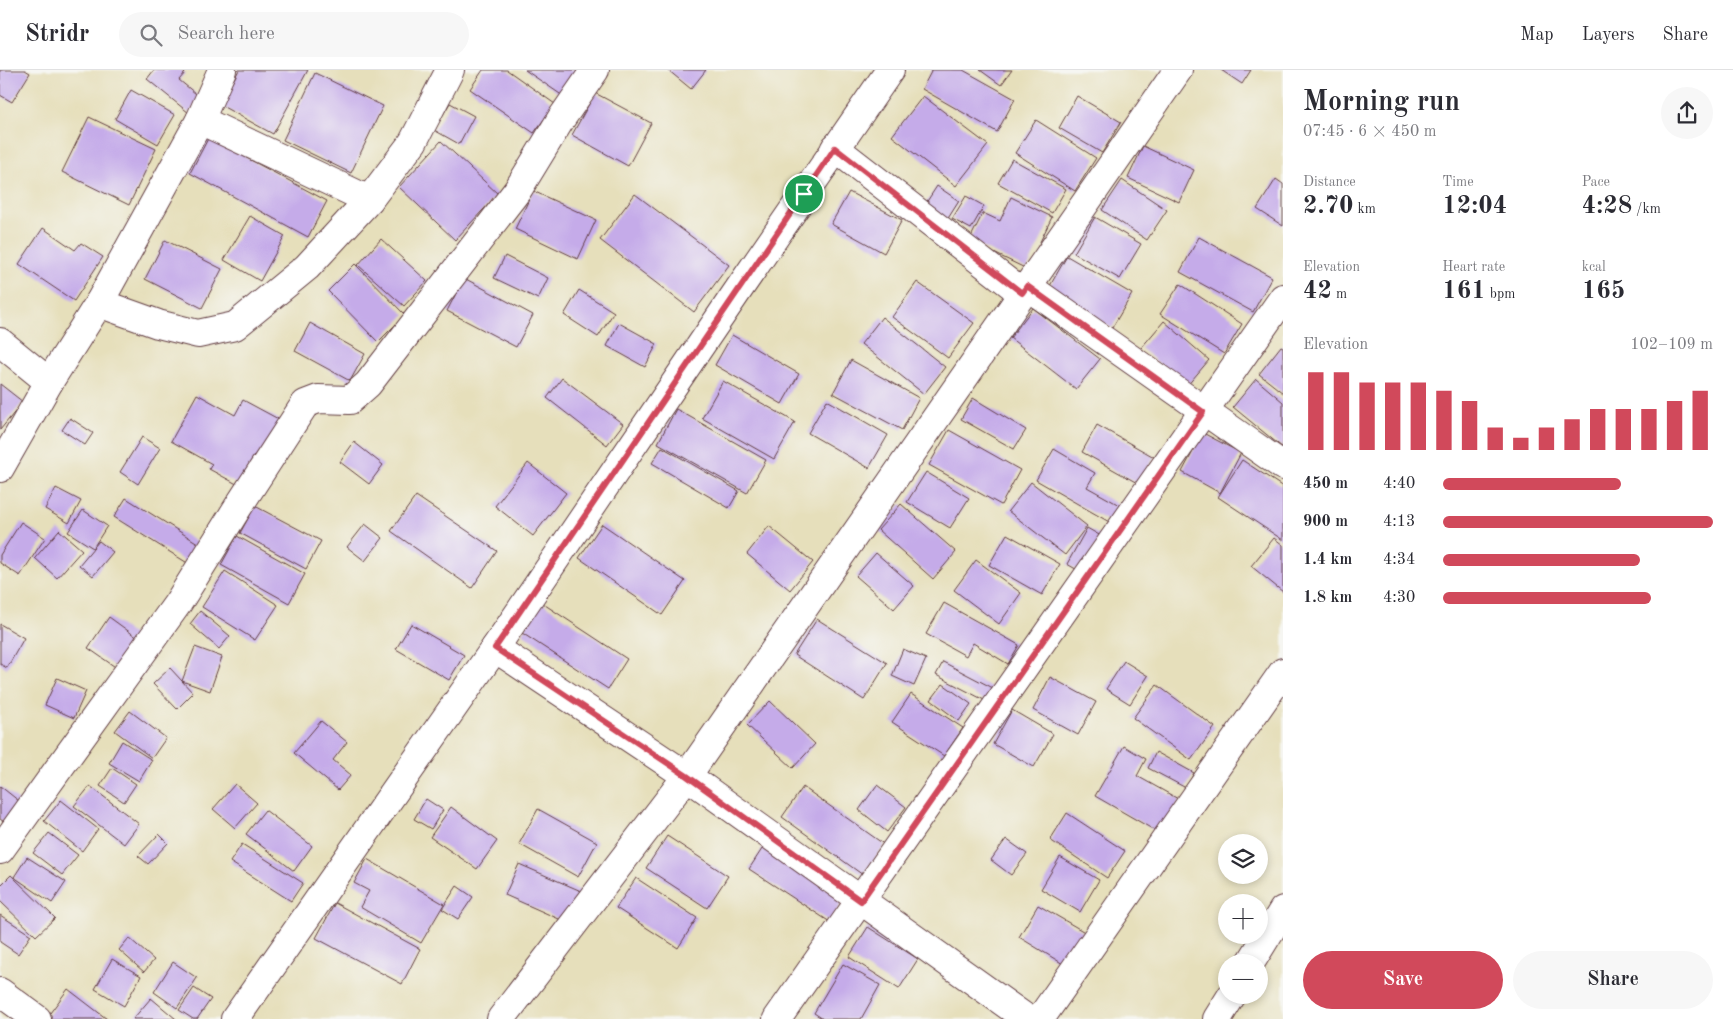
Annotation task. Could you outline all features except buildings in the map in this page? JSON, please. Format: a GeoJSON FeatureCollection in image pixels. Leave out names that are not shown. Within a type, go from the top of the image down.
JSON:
{"type":"FeatureCollection","features":[{"type":"Feature","properties":{"kind":"street"},"geometry":{"type":"LineString","coordinates":[[0,468],[49,382],[99,303],[200,120],[222,70]]}},
{"type":"Feature","properties":{"kind":"street"},"geometry":{"type":"LineString","coordinates":[[99,303],[158,324],[198,334],[235,326],[307,267],[369,200],[413,142],[450,70]]}},
{"type":"Feature","properties":{"kind":"street"},"geometry":{"type":"LineString","coordinates":[[0,850],[178,603],[305,404],[318,398],[350,400],[368,384],[517,191],[595,70]]}},
{"type":"Feature","properties":{"kind":"street"},"geometry":{"type":"LineString","coordinates":[[235,1019],[495,648],[890,70]]}},
{"type":"Feature","properties":{"kind":"street"},"geometry":{"type":"LineString","coordinates":[[501,1019],[687,776],[1178,70]]}},
{"type":"Feature","properties":{"kind":"street"},"geometry":{"type":"LineString","coordinates":[[200,120],[369,200]]}},
{"type":"Feature","properties":{"kind":"street"},"geometry":{"type":"LineString","coordinates":[[835,148],[1024,290],[1283,466]]}},
{"type":"Feature","properties":{"kind":"street"},"geometry":{"type":"LineString","coordinates":[[777,1019],[1283,298]]}},
{"type":"Feature","properties":{"kind":"street"},"geometry":{"type":"LineString","coordinates":[[0,342],[49,382]]}},
{"type":"Feature","properties":{"kind":"street"},"geometry":{"type":"LineString","coordinates":[[495,648],[687,776],[1027,1019]]}},
{"type":"Feature","properties":{"kind":"street"},"geometry":{"type":"LineString","coordinates":[[1040,1019],[1283,672]]}},
{"type":"Feature","properties":{"kind":"street"},"geometry":{"type":"LineString","coordinates":[[1257,954],[1283,910]]}},
{"type":"Feature","properties":{"kind":"street"},"geometry":{"type":"LineString","coordinates":[[0,992],[37,1019]]}},
{"type":"Feature","properties":{"kind":"street"},"geometry":{"type":"LineString","coordinates":[[1217,1019],[1226,1004]]}},
{"type":"Feature","properties":{"kind":"route"},"geometry":{"type":"LineString","coordinates":[[835,148],[1022,293],[1027,286],[1203,412],[861,901],[687,776],[495,648],[804,194],[835,148]]}}]}
